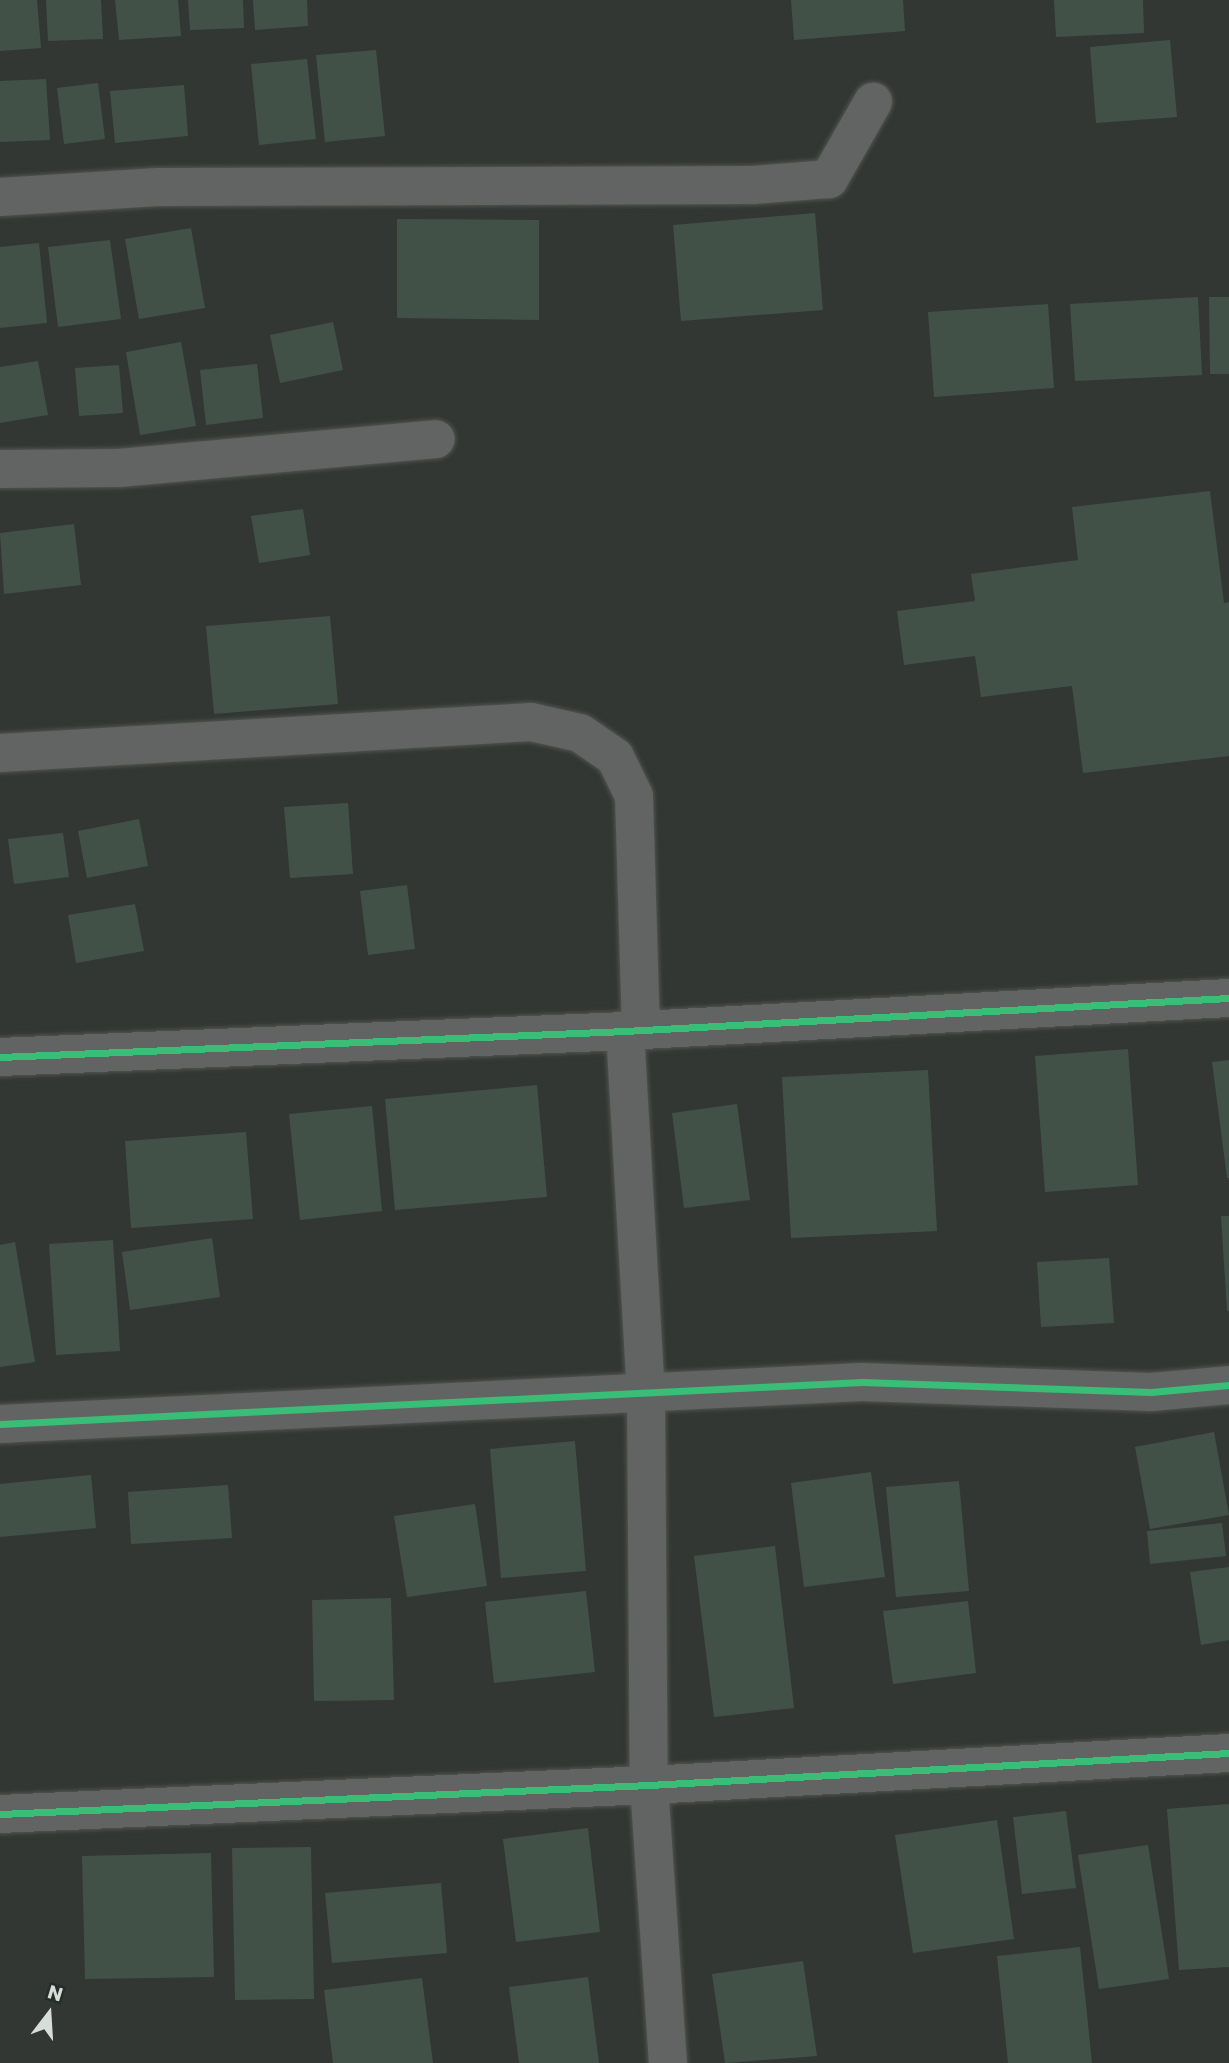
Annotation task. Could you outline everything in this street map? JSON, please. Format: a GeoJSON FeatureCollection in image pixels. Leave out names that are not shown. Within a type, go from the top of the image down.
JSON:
{"type":"FeatureCollection","features":[{"type":"Feature","properties":{"kind":"street"},"geometry":{"type":"LineString","coordinates":[[0,197],[158,187],[753,185],[829,179],[873,102]]}},
{"type":"Feature","properties":{"kind":"street"},"geometry":{"type":"LineString","coordinates":[[0,469],[119,468],[436,439]]}},
{"type":"Feature","properties":{"kind":"street"},"geometry":{"type":"LineString","coordinates":[[0,753],[531,722],[580,733],[615,757],[634,796],[633,1029],[646,1394],[649,1785],[668,2063]]}},
{"type":"Feature","properties":{"kind":"street"},"geometry":{"type":"LineString","coordinates":[[0,1057],[633,1029],[1229,998]]}},
{"type":"Feature","properties":{"kind":"street"},"geometry":{"type":"LineString","coordinates":[[0,1424],[513,1401],[587,1392],[646,1394],[862,1382],[1151,1392],[1229,1385]]}},
{"type":"Feature","properties":{"kind":"street"},"geometry":{"type":"LineString","coordinates":[[0,1814],[649,1785],[1229,1753]]}},
{"type":"Feature","properties":{"kind":"building"},"geometry":{"type":"Polygon","coordinates":[[[0,0],[37,0],[41,48],[0,51],[0,0]]]}},
{"type":"Feature","properties":{"kind":"building"},"geometry":{"type":"Polygon","coordinates":[[[46,0],[101,0],[103,39],[48,41],[46,0]]]}},
{"type":"Feature","properties":{"kind":"building"},"geometry":{"type":"Polygon","coordinates":[[[115,0],[178,0],[181,36],[119,40],[115,0]]]}},
{"type":"Feature","properties":{"kind":"building"},"geometry":{"type":"Polygon","coordinates":[[[188,0],[243,0],[244,28],[190,30],[188,0]]]}},
{"type":"Feature","properties":{"kind":"building"},"geometry":{"type":"Polygon","coordinates":[[[253,0],[307,0],[308,26],[255,30],[253,0]]]}},
{"type":"Feature","properties":{"kind":"building"},"geometry":{"type":"Polygon","coordinates":[[[791,0],[903,0],[905,31],[794,40],[791,0]]]}},
{"type":"Feature","properties":{"kind":"building"},"geometry":{"type":"Polygon","coordinates":[[[1054,0],[1143,0],[1144,33],[1056,37],[1054,0]]]}},
{"type":"Feature","properties":{"kind":"building"},"geometry":{"type":"Polygon","coordinates":[[[1170,40],[1177,117],[1096,123],[1090,47],[1170,40]]]}},
{"type":"Feature","properties":{"kind":"building"},"geometry":{"type":"Polygon","coordinates":[[[376,50],[385,136],[325,142],[316,55],[376,50]]]}},
{"type":"Feature","properties":{"kind":"building"},"geometry":{"type":"Polygon","coordinates":[[[307,59],[316,139],[259,145],[251,64],[307,59]]]}},
{"type":"Feature","properties":{"kind":"building"},"geometry":{"type":"Polygon","coordinates":[[[46,79],[50,140],[0,142],[0,81],[46,79]]]}},
{"type":"Feature","properties":{"kind":"building"},"geometry":{"type":"Polygon","coordinates":[[[98,83],[105,139],[64,144],[57,88],[98,83]]]}},
{"type":"Feature","properties":{"kind":"building"},"geometry":{"type":"Polygon","coordinates":[[[184,85],[188,136],[115,143],[110,91],[184,85]]]}},
{"type":"Feature","properties":{"kind":"building"},"geometry":{"type":"Polygon","coordinates":[[[815,213],[823,310],[681,321],[673,225],[815,213]]]}},
{"type":"Feature","properties":{"kind":"building"},"geometry":{"type":"Polygon","coordinates":[[[397,219],[539,220],[539,320],[397,318],[397,219]]]}},
{"type":"Feature","properties":{"kind":"building"},"geometry":{"type":"Polygon","coordinates":[[[191,228],[205,308],[139,319],[125,239],[191,228]]]}},
{"type":"Feature","properties":{"kind":"building"},"geometry":{"type":"Polygon","coordinates":[[[110,240],[121,319],[58,327],[48,247],[110,240]]]}},
{"type":"Feature","properties":{"kind":"building"},"geometry":{"type":"Polygon","coordinates":[[[39,243],[47,323],[0,328],[0,247],[39,243]]]}},
{"type":"Feature","properties":{"kind":"building"},"geometry":{"type":"Polygon","coordinates":[[[1198,297],[1202,375],[1075,381],[1070,304],[1198,297]]]}},
{"type":"Feature","properties":{"kind":"building"},"geometry":{"type":"Polygon","coordinates":[[[1209,297],[1229,297],[1229,374],[1210,374],[1209,297]]]}},
{"type":"Feature","properties":{"kind":"building"},"geometry":{"type":"Polygon","coordinates":[[[1048,304],[1054,388],[934,397],[928,312],[1048,304]]]}},
{"type":"Feature","properties":{"kind":"building"},"geometry":{"type":"Polygon","coordinates":[[[333,322],[343,370],[280,383],[270,335],[333,322]]]}},
{"type":"Feature","properties":{"kind":"building"},"geometry":{"type":"Polygon","coordinates":[[[181,342],[196,426],[140,435],[126,352],[181,342]]]}},
{"type":"Feature","properties":{"kind":"building"},"geometry":{"type":"Polygon","coordinates":[[[38,361],[48,415],[0,423],[0,367],[38,361]]]}},
{"type":"Feature","properties":{"kind":"building"},"geometry":{"type":"Polygon","coordinates":[[[257,364],[263,418],[206,425],[200,370],[257,364]]]}},
{"type":"Feature","properties":{"kind":"building"},"geometry":{"type":"Polygon","coordinates":[[[119,365],[123,413],[79,416],[75,368],[119,365]]]}},
{"type":"Feature","properties":{"kind":"building"},"geometry":{"type":"Polygon","coordinates":[[[1210,491],[1224,603],[1229,602],[1229,756],[1083,773],[1072,686],[981,697],[975,656],[904,665],[897,611],[975,601],[971,574],[1078,560],[1072,507],[1210,491]]]}},
{"type":"Feature","properties":{"kind":"building"},"geometry":{"type":"Polygon","coordinates":[[[303,509],[310,555],[259,563],[251,516],[303,509]]]}},
{"type":"Feature","properties":{"kind":"building"},"geometry":{"type":"Polygon","coordinates":[[[74,524],[81,585],[4,594],[0,533],[74,524]]]}},
{"type":"Feature","properties":{"kind":"building"},"geometry":{"type":"Polygon","coordinates":[[[330,616],[338,704],[214,714],[206,626],[330,616]]]}},
{"type":"Feature","properties":{"kind":"building"},"geometry":{"type":"Polygon","coordinates":[[[348,803],[353,874],[290,878],[284,807],[348,803]]]}},
{"type":"Feature","properties":{"kind":"building"},"geometry":{"type":"Polygon","coordinates":[[[139,819],[148,866],[87,878],[78,831],[139,819]]]}},
{"type":"Feature","properties":{"kind":"building"},"geometry":{"type":"Polygon","coordinates":[[[63,833],[69,877],[14,884],[8,839],[63,833]]]}},
{"type":"Feature","properties":{"kind":"building"},"geometry":{"type":"Polygon","coordinates":[[[407,885],[415,949],[368,955],[360,891],[407,885]]]}},
{"type":"Feature","properties":{"kind":"building"},"geometry":{"type":"Polygon","coordinates":[[[135,904],[144,951],[76,963],[68,915],[135,904]]]}},
{"type":"Feature","properties":{"kind":"building"},"geometry":{"type":"Polygon","coordinates":[[[1128,1049],[1138,1185],[1045,1192],[1035,1056],[1128,1049]]]}},
{"type":"Feature","properties":{"kind":"building"},"geometry":{"type":"Polygon","coordinates":[[[1229,1060],[1229,1178],[1227,1178],[1212,1062],[1229,1060]]]}},
{"type":"Feature","properties":{"kind":"building"},"geometry":{"type":"Polygon","coordinates":[[[928,1070],[937,1231],[791,1238],[782,1077],[928,1070]]]}},
{"type":"Feature","properties":{"kind":"building"},"geometry":{"type":"Polygon","coordinates":[[[537,1085],[547,1197],[395,1210],[385,1099],[537,1085]]]}},
{"type":"Feature","properties":{"kind":"building"},"geometry":{"type":"Polygon","coordinates":[[[737,1104],[750,1200],[684,1208],[672,1113],[737,1104]]]}},
{"type":"Feature","properties":{"kind":"building"},"geometry":{"type":"Polygon","coordinates":[[[372,1106],[382,1211],[300,1220],[289,1114],[372,1106]]]}},
{"type":"Feature","properties":{"kind":"building"},"geometry":{"type":"Polygon","coordinates":[[[246,1132],[253,1219],[131,1228],[125,1141],[246,1132]]]}},
{"type":"Feature","properties":{"kind":"building"},"geometry":{"type":"Polygon","coordinates":[[[1221,1216],[1229,1216],[1229,1311],[1227,1311],[1221,1216]]]}},
{"type":"Feature","properties":{"kind":"building"},"geometry":{"type":"Polygon","coordinates":[[[212,1238],[220,1297],[130,1310],[122,1252],[212,1238]]]}},
{"type":"Feature","properties":{"kind":"building"},"geometry":{"type":"Polygon","coordinates":[[[113,1240],[120,1351],[56,1355],[49,1244],[113,1240]]]}},
{"type":"Feature","properties":{"kind":"building"},"geometry":{"type":"Polygon","coordinates":[[[15,1242],[35,1362],[0,1367],[0,1245],[15,1242]]]}},
{"type":"Feature","properties":{"kind":"building"},"geometry":{"type":"Polygon","coordinates":[[[1109,1258],[1114,1323],[1041,1327],[1037,1262],[1109,1258]]]}},
{"type":"Feature","properties":{"kind":"building"},"geometry":{"type":"Polygon","coordinates":[[[1214,1432],[1229,1515],[1150,1529],[1135,1447],[1214,1432]]]}},
{"type":"Feature","properties":{"kind":"building"},"geometry":{"type":"Polygon","coordinates":[[[575,1441],[586,1571],[501,1578],[490,1449],[575,1441]]]}},
{"type":"Feature","properties":{"kind":"building"},"geometry":{"type":"Polygon","coordinates":[[[871,1472],[885,1577],[804,1587],[791,1483],[871,1472]]]}},
{"type":"Feature","properties":{"kind":"building"},"geometry":{"type":"Polygon","coordinates":[[[91,1475],[96,1528],[0,1537],[0,1484],[91,1475]]]}},
{"type":"Feature","properties":{"kind":"building"},"geometry":{"type":"Polygon","coordinates":[[[959,1481],[969,1591],[896,1597],[886,1487],[959,1481]]]}},
{"type":"Feature","properties":{"kind":"building"},"geometry":{"type":"Polygon","coordinates":[[[228,1485],[232,1538],[131,1544],[128,1492],[228,1485]]]}},
{"type":"Feature","properties":{"kind":"building"},"geometry":{"type":"Polygon","coordinates":[[[475,1504],[487,1586],[407,1597],[394,1516],[475,1504]]]}},
{"type":"Feature","properties":{"kind":"building"},"geometry":{"type":"Polygon","coordinates":[[[1222,1523],[1226,1556],[1150,1564],[1147,1531],[1222,1523]]]}},
{"type":"Feature","properties":{"kind":"building"},"geometry":{"type":"Polygon","coordinates":[[[775,1546],[794,1708],[714,1717],[694,1556],[775,1546]]]}},
{"type":"Feature","properties":{"kind":"building"},"geometry":{"type":"Polygon","coordinates":[[[1229,1567],[1229,1640],[1201,1645],[1190,1572],[1229,1567]]]}},
{"type":"Feature","properties":{"kind":"building"},"geometry":{"type":"Polygon","coordinates":[[[586,1591],[595,1672],[494,1683],[485,1602],[586,1591]]]}},
{"type":"Feature","properties":{"kind":"building"},"geometry":{"type":"Polygon","coordinates":[[[391,1598],[394,1700],[314,1701],[312,1600],[391,1598]]]}},
{"type":"Feature","properties":{"kind":"building"},"geometry":{"type":"Polygon","coordinates":[[[968,1601],[976,1673],[893,1684],[883,1611],[968,1601]]]}},
{"type":"Feature","properties":{"kind":"building"},"geometry":{"type":"Polygon","coordinates":[[[1229,1804],[1229,1967],[1179,1970],[1167,1809],[1229,1804]]]}},
{"type":"Feature","properties":{"kind":"building"},"geometry":{"type":"Polygon","coordinates":[[[1066,1811],[1076,1888],[1022,1894],[1013,1817],[1066,1811]]]}},
{"type":"Feature","properties":{"kind":"building"},"geometry":{"type":"Polygon","coordinates":[[[997,1820],[1014,1939],[913,1953],[895,1835],[997,1820]]]}},
{"type":"Feature","properties":{"kind":"building"},"geometry":{"type":"Polygon","coordinates":[[[588,1828],[600,1932],[516,1942],[503,1839],[588,1828]]]}},
{"type":"Feature","properties":{"kind":"building"},"geometry":{"type":"Polygon","coordinates":[[[1148,1845],[1169,1979],[1099,1989],[1078,1855],[1148,1845]]]}},
{"type":"Feature","properties":{"kind":"building"},"geometry":{"type":"Polygon","coordinates":[[[311,1847],[314,1999],[235,2000],[232,1848],[311,1847]]]}},
{"type":"Feature","properties":{"kind":"building"},"geometry":{"type":"Polygon","coordinates":[[[211,1853],[214,1977],[85,1979],[82,1856],[211,1853]]]}},
{"type":"Feature","properties":{"kind":"building"},"geometry":{"type":"Polygon","coordinates":[[[441,1883],[447,1953],[332,1963],[325,1893],[441,1883]]]}},
{"type":"Feature","properties":{"kind":"building"},"geometry":{"type":"Polygon","coordinates":[[[1080,1947],[1092,2063],[1008,2063],[997,1956],[1080,1947]]]}},
{"type":"Feature","properties":{"kind":"building"},"geometry":{"type":"Polygon","coordinates":[[[803,1961],[817,2056],[725,2063],[712,1974],[803,1961]]]}},
{"type":"Feature","properties":{"kind":"building"},"geometry":{"type":"Polygon","coordinates":[[[588,1977],[599,2063],[519,2063],[509,1987],[588,1977]]]}},
{"type":"Feature","properties":{"kind":"building"},"geometry":{"type":"Polygon","coordinates":[[[422,1978],[433,2063],[333,2063],[324,1990],[422,1978]]]}},
{"type":"Feature","properties":{"kind":"cycle path"},"geometry":{"type":"LineString","coordinates":[[0,1057],[625,1031],[1229,998]]}},
{"type":"Feature","properties":{"kind":"cycle path"},"geometry":{"type":"LineString","coordinates":[[0,1424],[862,1382],[1151,1392],[1229,1385]]}},
{"type":"Feature","properties":{"kind":"cycle path"},"geometry":{"type":"LineString","coordinates":[[0,1814],[649,1785],[1229,1753]]}}]}
